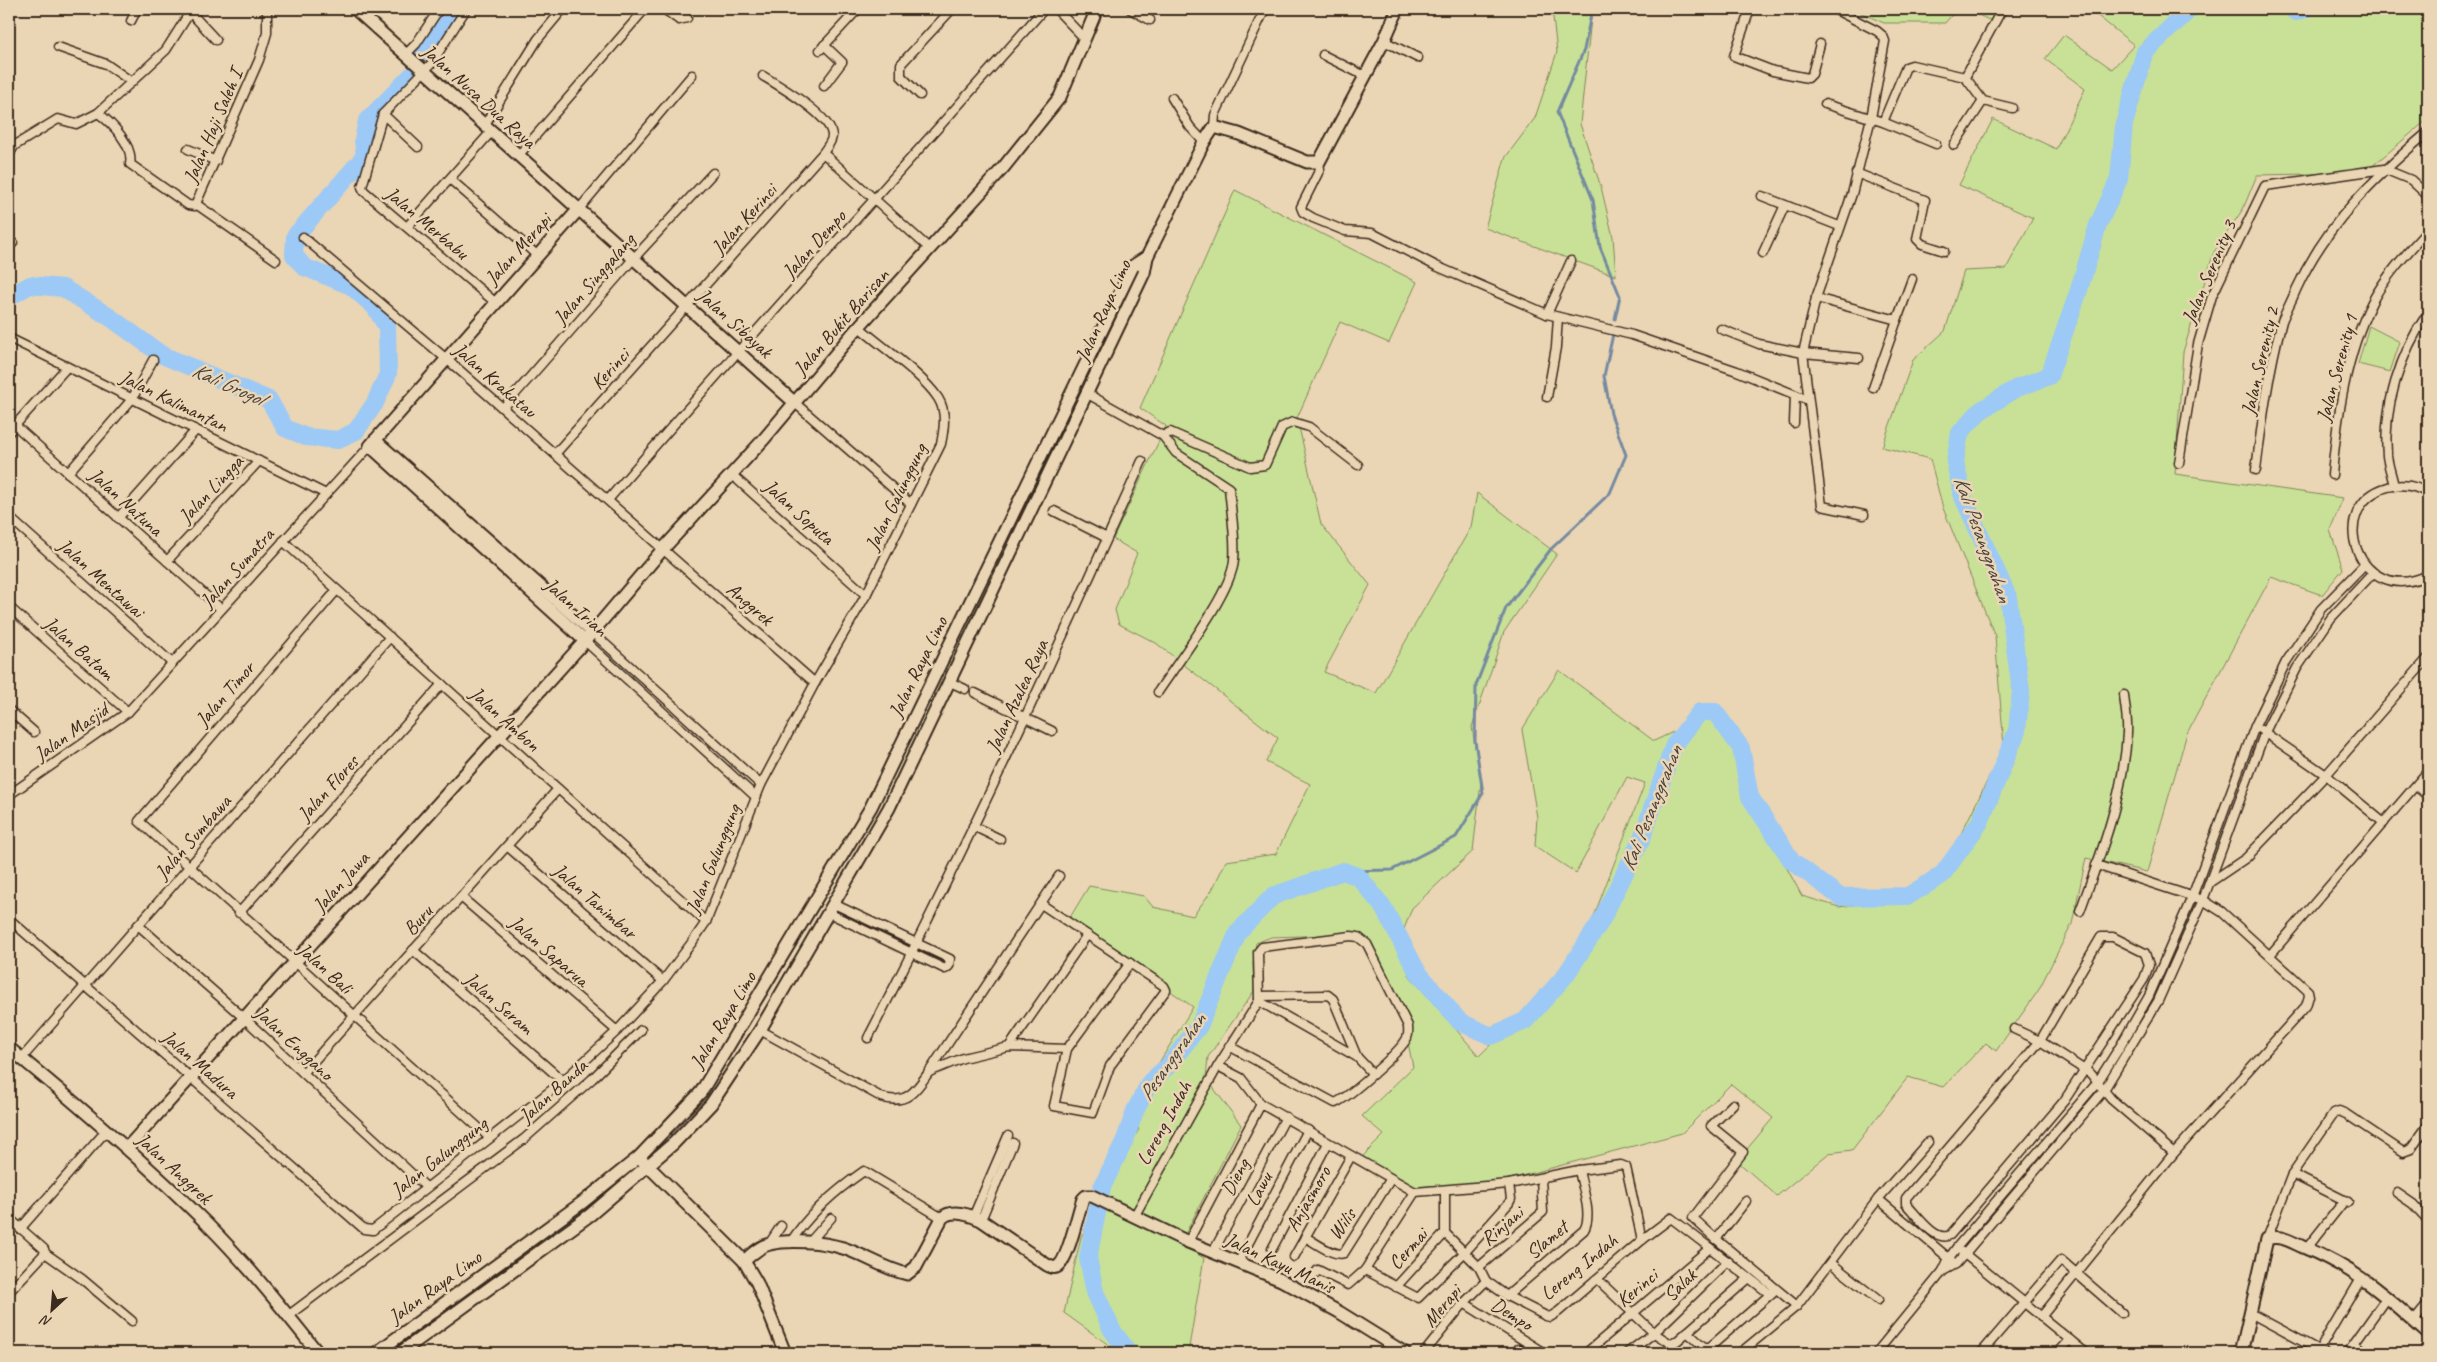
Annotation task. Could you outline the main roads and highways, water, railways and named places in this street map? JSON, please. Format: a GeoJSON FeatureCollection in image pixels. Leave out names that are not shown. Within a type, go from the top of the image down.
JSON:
{"type":"FeatureCollection","features":[{"type":"Feature","properties":{"kind":"waterway","name":"Kali Grogol"},"geometry":{"type":"LineString","coordinates":[[424,52],[452,9]]}},
{"type":"Feature","properties":{"kind":"waterway"},"geometry":{"type":"LineString","coordinates":[[1592,9],[1584,50],[1557,112],[1593,200],[1600,247],[1620,296],[1615,319]]}},
{"type":"Feature","properties":{"kind":"waterway","name":"Kali Pesanggrahan"},"geometry":{"type":"LineString","coordinates":[[1129,1353],[1112,1330],[1095,1292],[1088,1258],[1102,1187],[1125,1140],[1135,1111],[1150,1082],[1168,1066],[1199,1026],[1238,932],[1273,896],[1343,871],[1359,877],[1383,907],[1417,971],[1460,1022],[1491,1036],[1525,1021],[1565,976],[1601,921],[1642,838],[1674,745],[1700,712],[1715,712],[1741,748],[1750,797],[1792,861],[1840,897],[1908,896],[1942,875],[1980,822],[2017,731],[2021,691],[2008,597],[1963,497],[1955,462],[1960,433],[1980,411],[2017,388],[2049,376],[2078,293],[2098,225],[2119,179],[2124,124],[2145,52],[2190,9]]}},
{"type":"Feature","properties":{"kind":"waterway","name":"Kali Pesanggrahan"},"geometry":{"type":"LineString","coordinates":[[2292,9],[2296,12],[2305,9]]}},
{"type":"Feature","properties":{"kind":"waterway","name":"Kali Grogol"},"geometry":{"type":"LineString","coordinates":[[9,297],[30,285],[63,288],[111,318],[162,355],[269,400],[285,428],[306,437],[338,440],[356,431],[375,403],[388,374],[387,327],[375,307],[351,286],[304,267],[294,255],[295,236],[365,156],[363,140],[367,121],[412,75]]}},
{"type":"Feature","properties":{"kind":"waterway"},"geometry":{"type":"LineString","coordinates":[[1343,871],[1392,870],[1456,837],[1483,793],[1475,741],[1476,685],[1506,608],[1551,549],[1610,493],[1626,455],[1611,414],[1604,376],[1613,334]]}},
{"type":"Feature","properties":{"kind":"water label","name":"Pesanggrahan"},"geometry":{"type":"Point","coordinates":[1172,1057]}}]}
